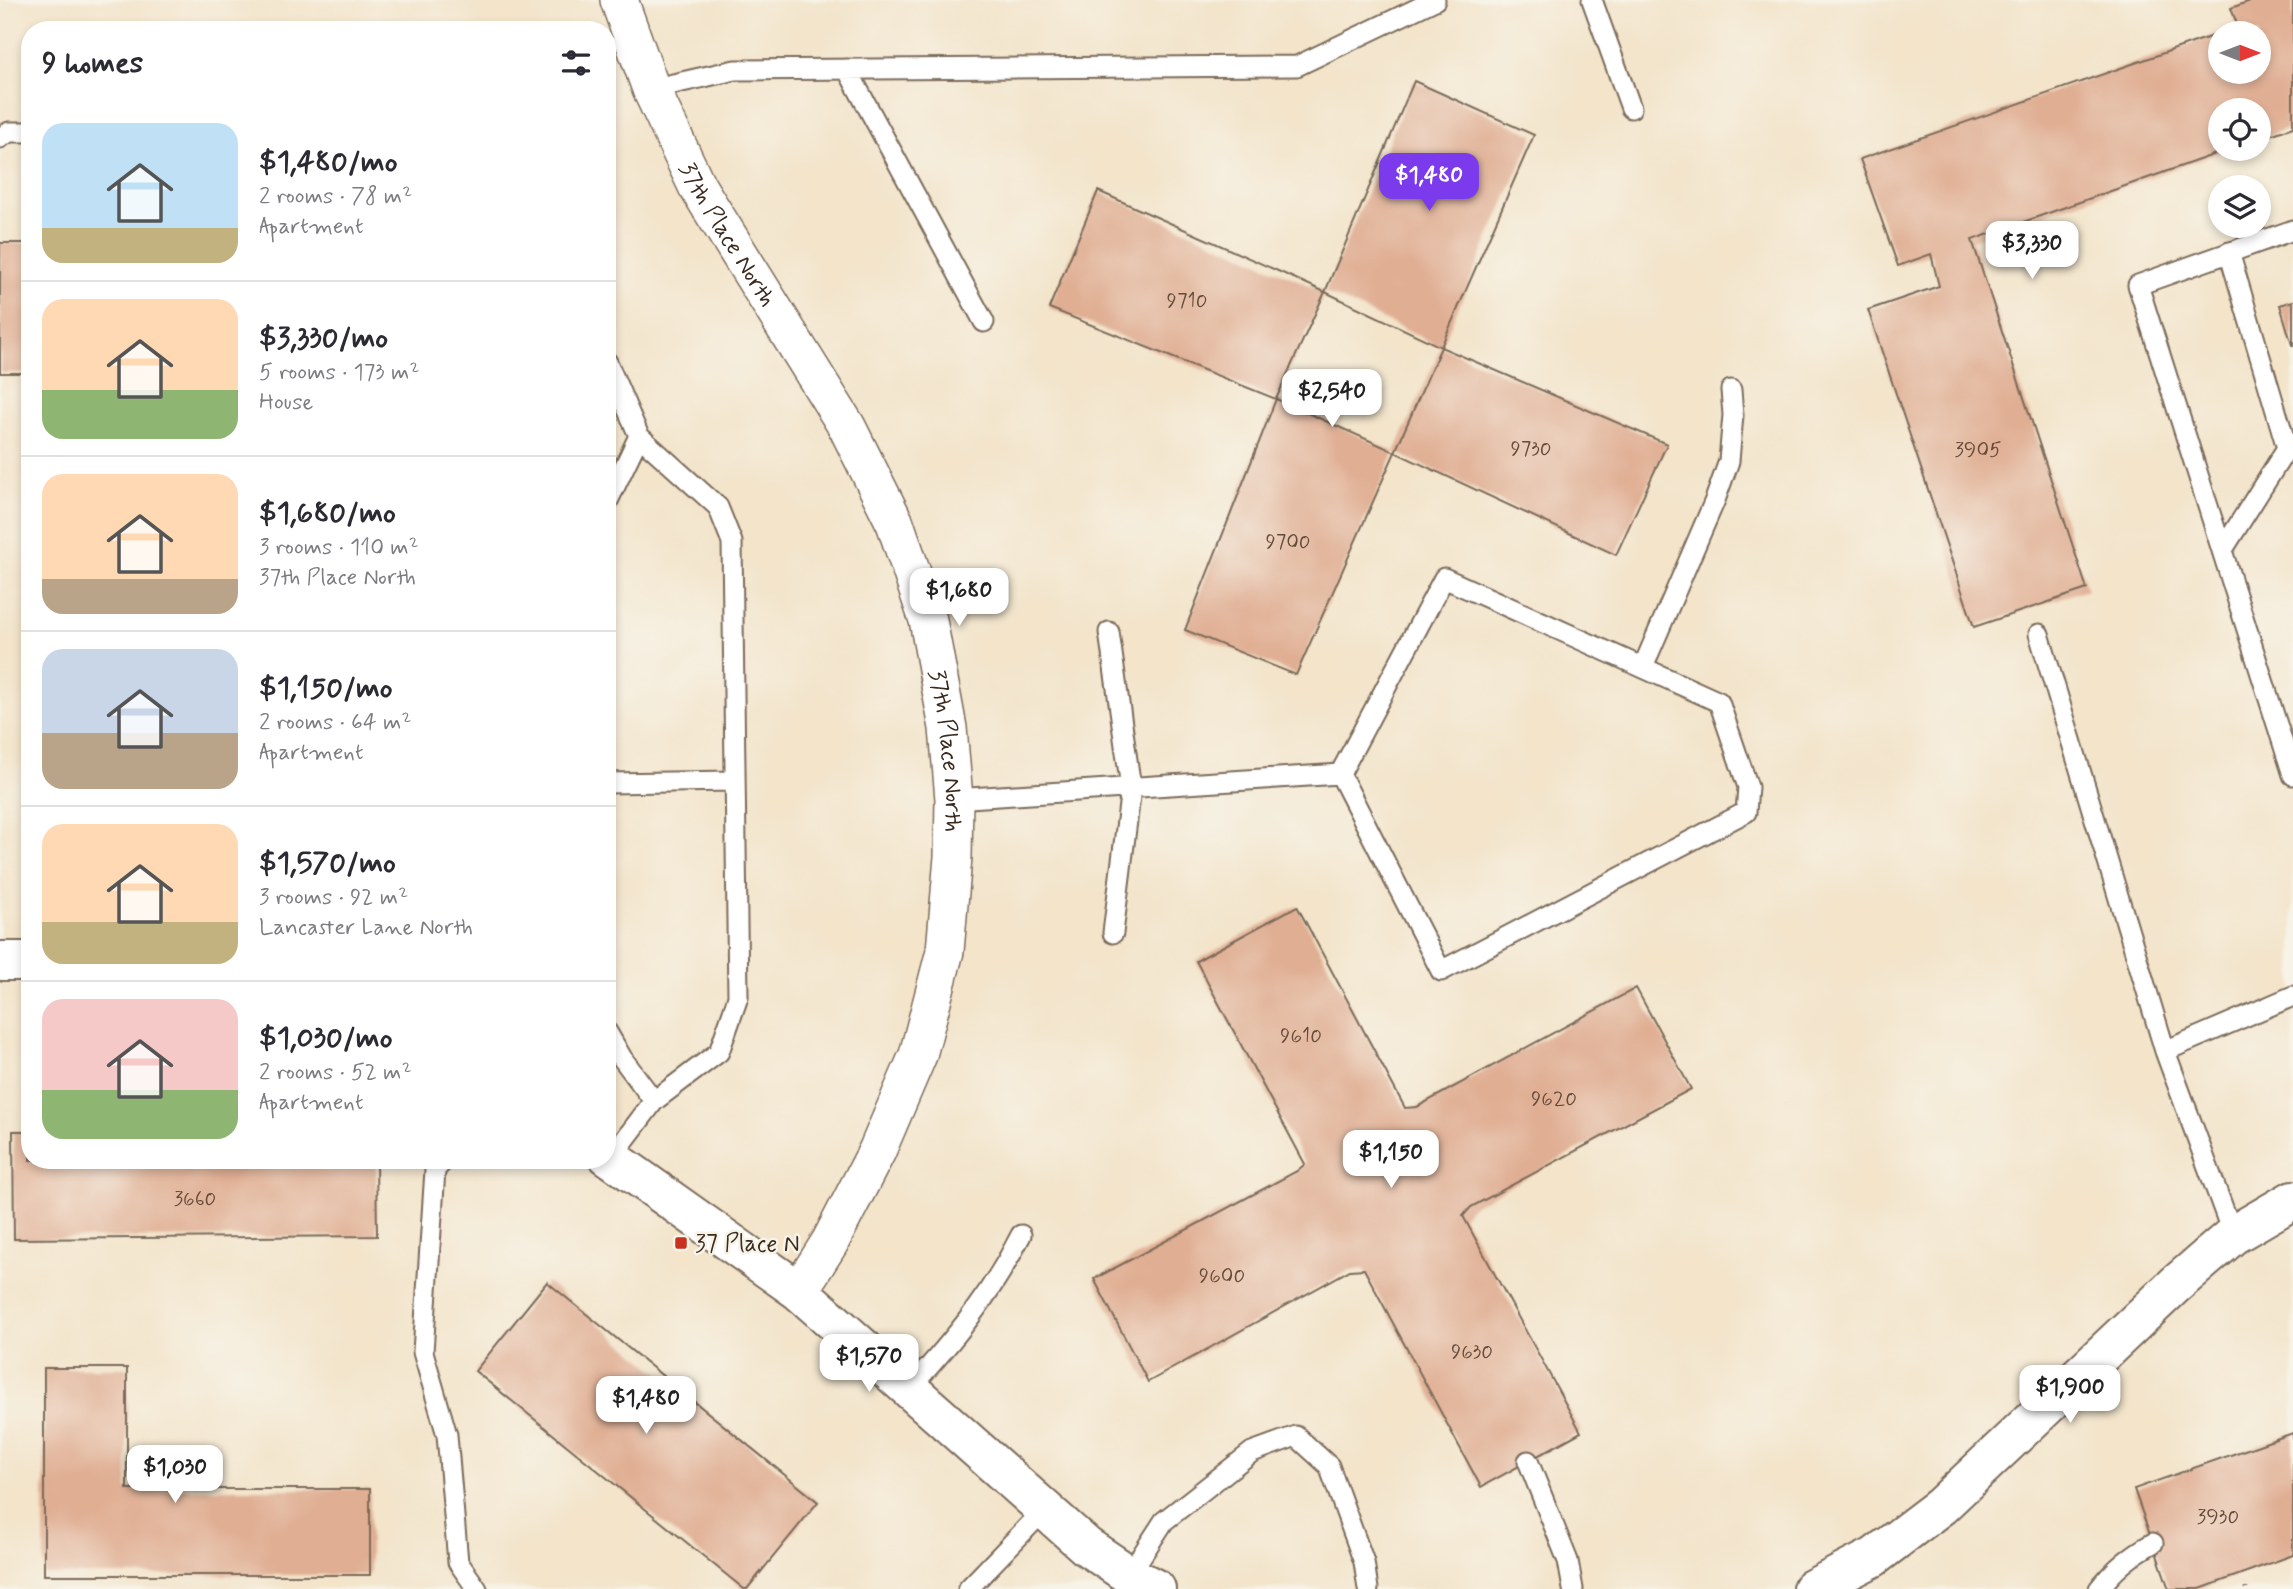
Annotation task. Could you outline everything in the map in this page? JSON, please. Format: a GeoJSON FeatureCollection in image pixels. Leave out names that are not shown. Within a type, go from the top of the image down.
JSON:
{"type":"FeatureCollection","features":[{"type":"Feature","properties":{"kind":"street","name":"37th Place North"},"geometry":{"type":"LineString","coordinates":[[619,0],[650,89],[697,186],[847,427],[895,523],[928,620],[948,728],[954,799],[953,857],[945,951],[918,1055],[877,1152],[830,1242],[799,1292]]}},
{"type":"Feature","properties":{"kind":"street"},"geometry":{"type":"LineString","coordinates":[[0,961],[21,961]]}},
{"type":"Feature","properties":{"kind":"street"},"geometry":{"type":"LineString","coordinates":[[616,1161],[799,1292],[1086,1546],[1143,1582]]}},
{"type":"Feature","properties":{"kind":"street"},"geometry":{"type":"LineString","coordinates":[[1812,1589],[1874,1558],[1941,1506],[2175,1285],[2233,1235],[2293,1200]]}},
{"type":"Feature","properties":{"kind":"lane"},"geometry":{"type":"LineString","coordinates":[[650,89],[735,70],[1297,66],[1434,0]]}},
{"type":"Feature","properties":{"kind":"lane"},"geometry":{"type":"LineString","coordinates":[[1592,0],[1631,108]]}},
{"type":"Feature","properties":{"kind":"lane"},"geometry":{"type":"LineString","coordinates":[[847,69],[984,322]]}},
{"type":"Feature","properties":{"kind":"lane"},"geometry":{"type":"LineString","coordinates":[[3,132],[21,132]]}},
{"type":"Feature","properties":{"kind":"lane"},"geometry":{"type":"LineString","coordinates":[[2293,230],[2138,285],[2293,775]]}},
{"type":"Feature","properties":{"kind":"lane"},"geometry":{"type":"LineString","coordinates":[[2222,551],[2287,448],[2228,252]]}},
{"type":"Feature","properties":{"kind":"lane"},"geometry":{"type":"LineString","coordinates":[[616,383],[639,436],[718,507],[732,542],[738,997],[719,1052],[654,1101],[616,1147]]}},
{"type":"Feature","properties":{"kind":"lane"},"geometry":{"type":"LineString","coordinates":[[1643,667],[1715,500],[1729,461],[1733,415],[1731,390]]}},
{"type":"Feature","properties":{"kind":"lane"},"geometry":{"type":"LineString","coordinates":[[616,484],[639,436]]}},
{"type":"Feature","properties":{"kind":"lane"},"geometry":{"type":"LineString","coordinates":[[1444,578],[1719,702],[1748,787],[1746,812],[1441,971],[1340,774],[1444,578]]}},
{"type":"Feature","properties":{"kind":"lane"},"geometry":{"type":"LineString","coordinates":[[1109,632],[1131,788],[1113,933]]}},
{"type":"Feature","properties":{"kind":"lane"},"geometry":{"type":"LineString","coordinates":[[2039,634],[2165,1051],[2233,1235]]}},
{"type":"Feature","properties":{"kind":"lane"},"geometry":{"type":"LineString","coordinates":[[954,799],[1340,774]]}},
{"type":"Feature","properties":{"kind":"lane"},"geometry":{"type":"LineString","coordinates":[[616,783],[735,781]]}},
{"type":"Feature","properties":{"kind":"lane"},"geometry":{"type":"LineString","coordinates":[[2165,1051],[2293,996]]}},
{"type":"Feature","properties":{"kind":"lane"},"geometry":{"type":"LineString","coordinates":[[616,1048],[654,1101]]}},
{"type":"Feature","properties":{"kind":"lane"},"geometry":{"type":"LineString","coordinates":[[436,1169],[423,1352],[447,1434],[458,1562],[477,1589]]}},
{"type":"Feature","properties":{"kind":"lane"},"geometry":{"type":"LineString","coordinates":[[909,1389],[965,1326],[987,1296],[1021,1235]]}},
{"type":"Feature","properties":{"kind":"lane"},"geometry":{"type":"LineString","coordinates":[[1143,1582],[1164,1521],[1252,1452],[1296,1436],[1329,1465],[1364,1562],[1368,1589]]}},
{"type":"Feature","properties":{"kind":"lane"},"geometry":{"type":"LineString","coordinates":[[1528,1461],[1568,1561],[1573,1589]]}},
{"type":"Feature","properties":{"kind":"lane"},"geometry":{"type":"LineString","coordinates":[[968,1589],[1045,1510]]}},
{"type":"Feature","properties":{"kind":"lane"},"geometry":{"type":"LineString","coordinates":[[2099,1589],[2110,1574],[2134,1554],[2153,1543]]}},
{"type":"Feature","properties":{"kind":"building"},"geometry":{"type":"Polygon","coordinates":[[[2253,0],[2293,0],[2293,127],[2271,135],[2271,98],[2208,98],[2208,157],[1972,240],[2087,589],[1974,627],[1868,310],[1939,286],[1931,254],[1898,266],[1860,159],[2208,37],[2208,84],[2272,84],[2272,21],[2236,21],[2231,8],[2253,0]]]}},
{"type":"Feature","properties":{"kind":"building"},"geometry":{"type":"Polygon","coordinates":[[[1414,81],[1534,135],[1441,347],[1325,292],[1414,81]]]}},
{"type":"Feature","properties":{"kind":"building"},"geometry":{"type":"Polygon","coordinates":[[[1098,191],[1325,292],[1276,399],[1049,308],[1098,191]]]}},
{"type":"Feature","properties":{"kind":"building"},"geometry":{"type":"Polygon","coordinates":[[[0,243],[21,243],[21,373],[0,373],[0,243]]]}},
{"type":"Feature","properties":{"kind":"building"},"geometry":{"type":"Polygon","coordinates":[[[2293,301],[2293,345],[2292,345],[2280,305],[2293,301]]]}},
{"type":"Feature","properties":{"kind":"building"},"geometry":{"type":"Polygon","coordinates":[[[1441,347],[1667,444],[1616,555],[1395,452],[1441,347]]]}},
{"type":"Feature","properties":{"kind":"building"},"geometry":{"type":"Polygon","coordinates":[[[1276,399],[1395,452],[1296,675],[1185,630],[1276,399]]]}},
{"type":"Feature","properties":{"kind":"building"},"geometry":{"type":"Polygon","coordinates":[[[1297,906],[1405,1108],[1417,1107],[1636,988],[1691,1089],[1471,1207],[1463,1216],[1581,1432],[1481,1487],[1364,1269],[1350,1270],[1148,1382],[1094,1279],[1297,1171],[1305,1164],[1196,961],[1297,906]]]}},
{"type":"Feature","properties":{"kind":"building"},"geometry":{"type":"Polygon","coordinates":[[[13,1131],[21,1131],[21,1169],[376,1169],[377,1236],[14,1239],[13,1131]]]}},
{"type":"Feature","properties":{"kind":"building"},"geometry":{"type":"Polygon","coordinates":[[[547,1282],[818,1502],[747,1589],[475,1371],[547,1282]]]}},
{"type":"Feature","properties":{"kind":"building"},"geometry":{"type":"Polygon","coordinates":[[[44,1368],[127,1368],[127,1489],[370,1489],[370,1575],[44,1575],[44,1368]]]}},
{"type":"Feature","properties":{"kind":"building"},"geometry":{"type":"Polygon","coordinates":[[[2293,1433],[2293,1555],[2200,1589],[2169,1589],[2134,1489],[2293,1433]]]}},
{"type":"Feature","properties":{"kind":"place","name":"37 Place N"},"geometry":{"type":"Point","coordinates":[681,1243]}}]}
